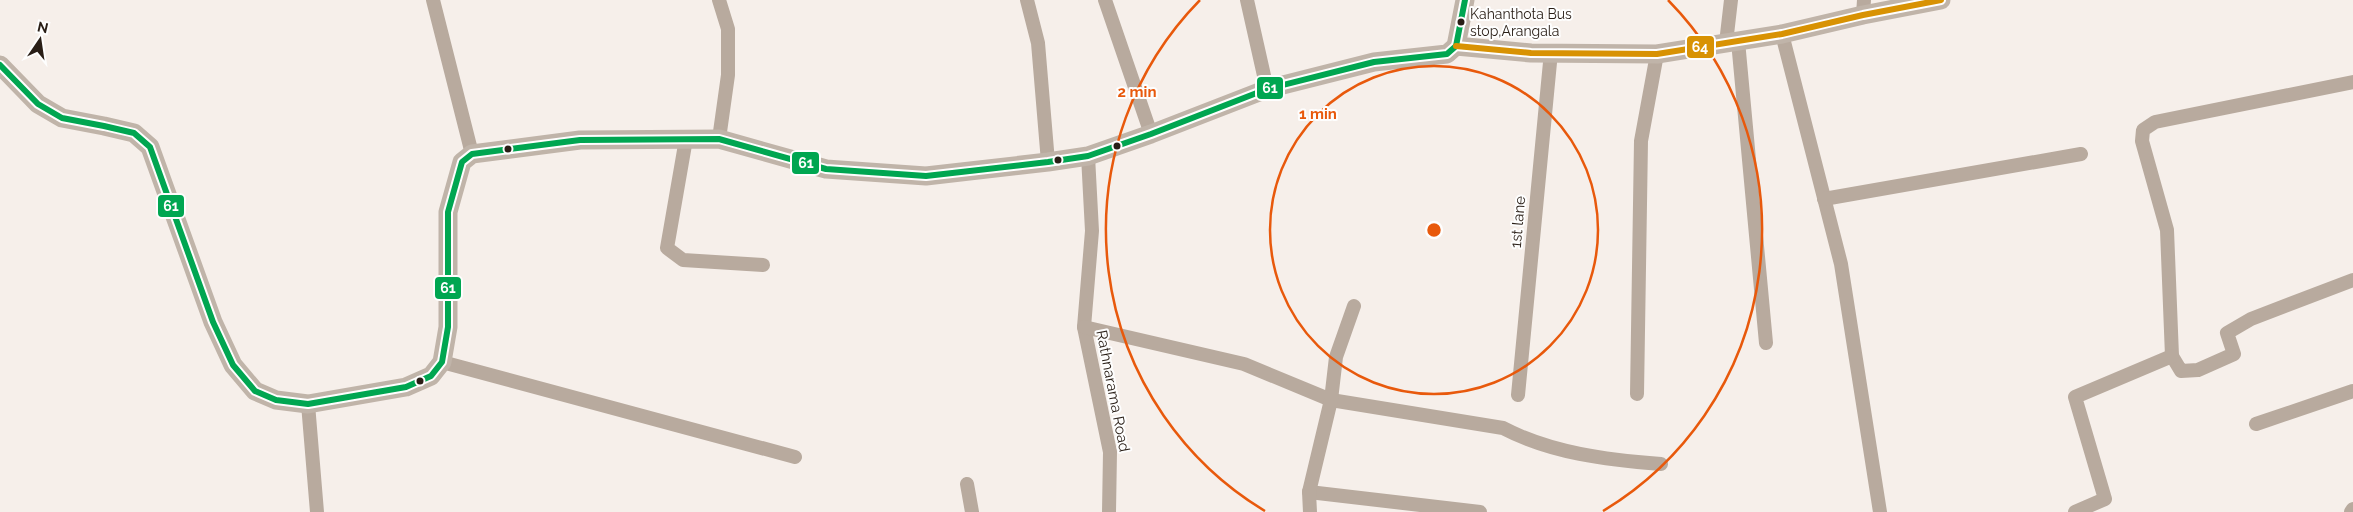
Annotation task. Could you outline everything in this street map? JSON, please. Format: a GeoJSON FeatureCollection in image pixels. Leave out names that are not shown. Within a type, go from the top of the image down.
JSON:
{"type":"FeatureCollection","features":[{"type":"Feature","properties":{"kind":"main road"},"geometry":{"type":"LineString","coordinates":[[0,65],[38,104],[62,118],[134,134],[150,147],[213,322],[233,366],[255,391],[276,400],[308,404],[406,387],[431,376],[442,362],[448,327],[448,212],[462,162],[472,154],[580,140],[719,139],[826,169],[926,176],[1088,156],[1267,89],[1374,62],[1447,54],[1456,46],[1465,0]]}},
{"type":"Feature","properties":{"kind":"main road"},"geometry":{"type":"LineString","coordinates":[[1456,46],[1551,52],[1657,54],[1782,34],[1863,8],[1940,0]]}},
{"type":"Feature","properties":{"kind":"street"},"geometry":{"type":"LineString","coordinates":[[433,0],[472,154]]}},
{"type":"Feature","properties":{"kind":"street"},"geometry":{"type":"LineString","coordinates":[[719,0],[728,29],[728,75],[719,139]]}},
{"type":"Feature","properties":{"kind":"street"},"geometry":{"type":"LineString","coordinates":[[1027,0],[1038,44],[1048,162]]}},
{"type":"Feature","properties":{"kind":"street"},"geometry":{"type":"LineString","coordinates":[[1105,0],[1151,134]]}},
{"type":"Feature","properties":{"kind":"street"},"geometry":{"type":"LineString","coordinates":[[1248,0],[1267,89]]}},
{"type":"Feature","properties":{"kind":"street"},"geometry":{"type":"LineString","coordinates":[[1731,0],[1732,42],[1766,343]]}},
{"type":"Feature","properties":{"kind":"street"},"geometry":{"type":"LineString","coordinates":[[1782,34],[1841,264],[1880,512]]}},
{"type":"Feature","properties":{"kind":"street","name":"1st lane"},"geometry":{"type":"LineString","coordinates":[[1518,395],[1551,52]]}},
{"type":"Feature","properties":{"kind":"street"},"geometry":{"type":"LineString","coordinates":[[1637,394],[1641,141],[1657,54]]}},
{"type":"Feature","properties":{"kind":"street"},"geometry":{"type":"LineString","coordinates":[[2353,82],[2155,122],[2142,130],[2142,141],[2167,230],[2172,356],[2181,371],[2198,370],[2234,354],[2227,334],[2252,319],[2353,280]]}},
{"type":"Feature","properties":{"kind":"street"},"geometry":{"type":"LineString","coordinates":[[686,139],[668,248],[683,260],[763,265]]}},
{"type":"Feature","properties":{"kind":"street"},"geometry":{"type":"LineString","coordinates":[[1824,199],[2081,154]]}},
{"type":"Feature","properties":{"kind":"street","name":"Rathnarama Road"},"geometry":{"type":"LineString","coordinates":[[1088,156],[1092,231],[1084,327],[1110,452],[1109,512]]}},
{"type":"Feature","properties":{"kind":"street"},"geometry":{"type":"LineString","coordinates":[[1310,512],[1309,492],[1331,400],[1336,357],[1354,306]]}},
{"type":"Feature","properties":{"kind":"street"},"geometry":{"type":"LineString","coordinates":[[1084,327],[1244,364],[1331,400],[1503,428],[1525,439],[1607,460],[1661,464]]}},
{"type":"Feature","properties":{"kind":"street"},"geometry":{"type":"LineString","coordinates":[[2075,512],[2105,499],[2075,397],[2172,356]]}},
{"type":"Feature","properties":{"kind":"street"},"geometry":{"type":"LineString","coordinates":[[442,362],[795,457]]}},
{"type":"Feature","properties":{"kind":"street"},"geometry":{"type":"LineString","coordinates":[[2256,424],[2353,390]]}},
{"type":"Feature","properties":{"kind":"street"},"geometry":{"type":"LineString","coordinates":[[308,404],[317,512]]}},
{"type":"Feature","properties":{"kind":"street"},"geometry":{"type":"LineString","coordinates":[[967,484],[972,512]]}},
{"type":"Feature","properties":{"kind":"street"},"geometry":{"type":"LineString","coordinates":[[1309,492],[1480,512]]}},
{"type":"Feature","properties":{"kind":"transit line","name":"61"},"geometry":{"type":"LineString","coordinates":[[0,65],[38,104],[62,118],[134,133],[150,147],[213,322],[233,365],[255,391],[276,400],[308,404],[406,387],[431,376],[442,362],[448,327],[448,212],[462,162],[472,154],[580,140],[719,139],[826,169],[926,176],[1088,156],[1267,89],[1374,62],[1447,54],[1456,46],[1465,0]]}},
{"type":"Feature","properties":{"kind":"transit line","name":"64"},"geometry":{"type":"LineString","coordinates":[[1456,46],[1531,53],[1657,54],[1782,34],[1863,15],[1941,0]]}},
{"type":"Feature","properties":{"kind":"place","name":"Kahanthota Bus stop,Arangala"},"geometry":{"type":"Point","coordinates":[1461,22]}}]}
